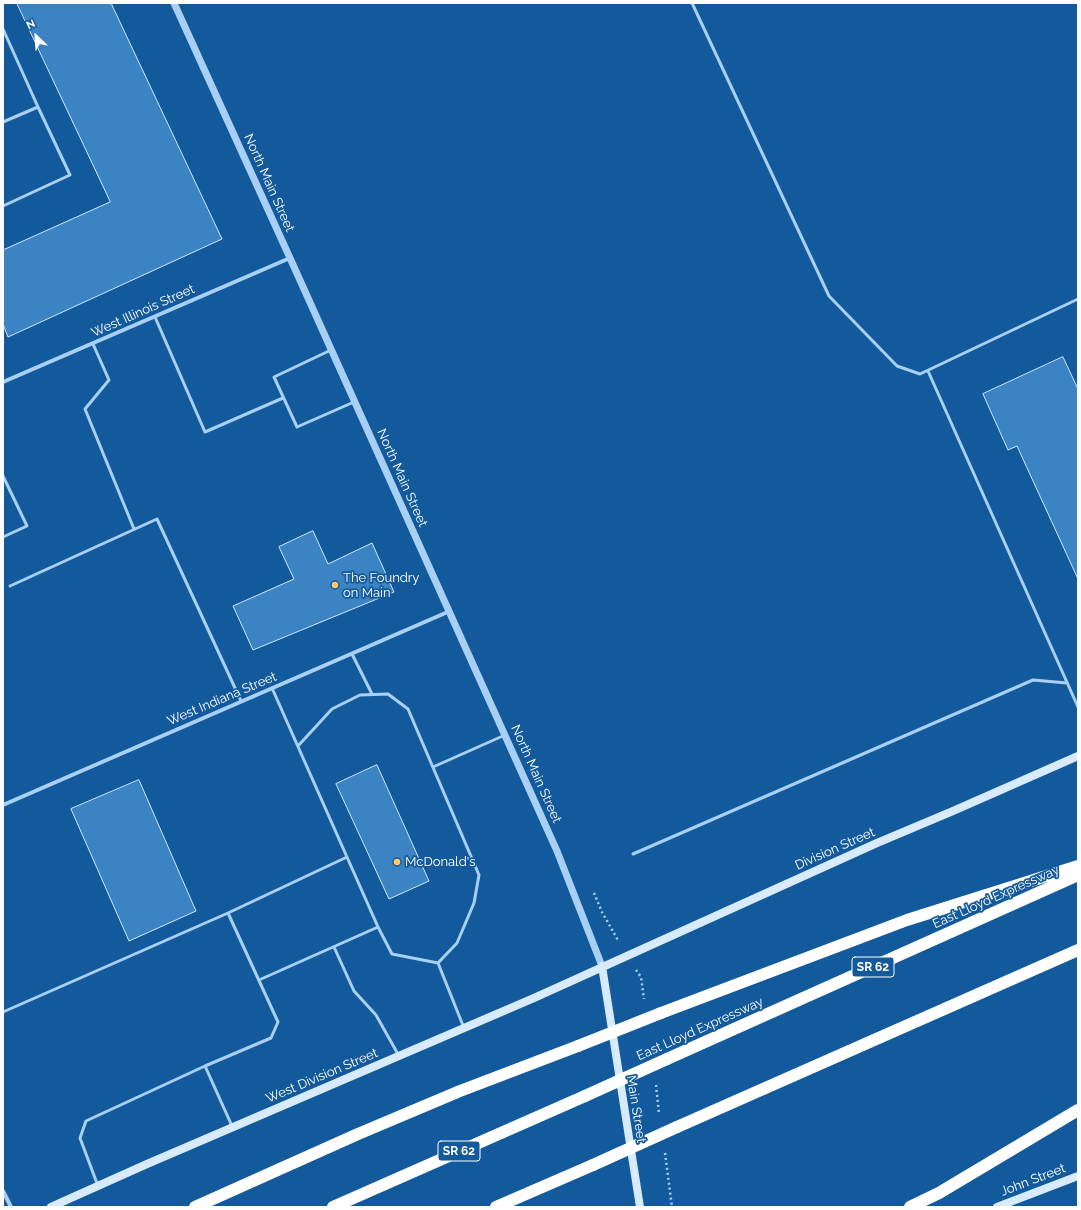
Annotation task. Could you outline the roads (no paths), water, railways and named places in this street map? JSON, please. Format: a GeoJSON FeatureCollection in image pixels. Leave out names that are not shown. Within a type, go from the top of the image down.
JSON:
{"type":"FeatureCollection","features":[{"type":"Feature","properties":{"kind":"highway"},"geometry":{"type":"LineString","coordinates":[[195,1207],[358,1134],[460,1091],[661,1013],[907,920],[1078,866]]}},
{"type":"Feature","properties":{"kind":"highway","name":"East Lloyd Expressway"},"geometry":{"type":"LineString","coordinates":[[333,1207],[1078,875]]}},
{"type":"Feature","properties":{"kind":"highway"},"geometry":{"type":"LineString","coordinates":[[496,1207],[1078,950]]}},
{"type":"Feature","properties":{"kind":"highway"},"geometry":{"type":"LineString","coordinates":[[910,1207],[939,1193],[1078,1110]]}},
{"type":"Feature","properties":{"kind":"main road","name":"Division Street"},"geometry":{"type":"LineString","coordinates":[[602,966],[877,843],[1078,756]]}},
{"type":"Feature","properties":{"kind":"main road","name":"West Division Street"},"geometry":{"type":"LineString","coordinates":[[51,1207],[534,998],[602,966]]}},
{"type":"Feature","properties":{"kind":"main road","name":"Main Street"},"geometry":{"type":"LineString","coordinates":[[602,966],[640,1207]]}},
{"type":"Feature","properties":{"kind":"main road","name":"John Street"},"geometry":{"type":"LineString","coordinates":[[997,1207],[1078,1176]]}},
{"type":"Feature","properties":{"kind":"street","name":"North Main Street"},"geometry":{"type":"LineString","coordinates":[[174,3],[505,734],[557,851],[602,966]]}},
{"type":"Feature","properties":{"kind":"street","name":"West Illinois Street"},"geometry":{"type":"LineString","coordinates":[[3,382],[290,258]]}},
{"type":"Feature","properties":{"kind":"street","name":"West Indiana Street"},"geometry":{"type":"LineString","coordinates":[[4,804],[450,611]]}},
{"type":"Feature","properties":{"kind":"street"},"geometry":{"type":"LineString","coordinates":[[3,1190],[10,1207]]}},
{"type":"Feature","properties":{"kind":"lane"},"geometry":{"type":"LineString","coordinates":[[692,3],[829,296],[897,366],[920,374],[1078,300]]}},
{"type":"Feature","properties":{"kind":"lane"},"geometry":{"type":"LineString","coordinates":[[3,29],[70,175],[3,206]]}},
{"type":"Feature","properties":{"kind":"lane"},"geometry":{"type":"LineString","coordinates":[[3,122],[38,107]]}},
{"type":"Feature","properties":{"kind":"lane"},"geometry":{"type":"LineString","coordinates":[[155,317],[205,432],[283,398]]}},
{"type":"Feature","properties":{"kind":"lane"},"geometry":{"type":"LineString","coordinates":[[92,344],[109,380],[85,409],[134,529]]}},
{"type":"Feature","properties":{"kind":"lane"},"geometry":{"type":"LineString","coordinates":[[331,350],[274,377],[283,398],[297,427],[354,402]]}},
{"type":"Feature","properties":{"kind":"lane"},"geometry":{"type":"LineString","coordinates":[[928,371],[1078,707]]}},
{"type":"Feature","properties":{"kind":"lane"},"geometry":{"type":"LineString","coordinates":[[3,476],[27,526],[3,537]]}},
{"type":"Feature","properties":{"kind":"lane"},"geometry":{"type":"LineString","coordinates":[[10,586],[157,519],[241,701]]}},
{"type":"Feature","properties":{"kind":"lane"},"geometry":{"type":"LineString","coordinates":[[352,654],[372,694]]}},
{"type":"Feature","properties":{"kind":"lane"},"geometry":{"type":"LineString","coordinates":[[633,854],[1033,680],[1067,683]]}},
{"type":"Feature","properties":{"kind":"lane"},"geometry":{"type":"LineString","coordinates":[[272,688],[378,927],[392,954],[438,963]]}},
{"type":"Feature","properties":{"kind":"lane"},"geometry":{"type":"LineString","coordinates":[[298,746],[332,709],[360,695],[388,694],[408,710],[479,875],[474,902],[457,943],[438,963]]}},
{"type":"Feature","properties":{"kind":"lane"},"geometry":{"type":"LineString","coordinates":[[433,767],[505,734]]}},
{"type":"Feature","properties":{"kind":"lane"},"geometry":{"type":"LineString","coordinates":[[3,799],[4,804]]}},
{"type":"Feature","properties":{"kind":"lane"},"geometry":{"type":"LineString","coordinates":[[3,1012],[228,913],[347,857]]}},
{"type":"Feature","properties":{"kind":"lane"},"geometry":{"type":"LineString","coordinates":[[98,1186],[80,1138],[86,1121],[205,1066],[271,1038],[278,1022],[228,913]]}},
{"type":"Feature","properties":{"kind":"lane"},"geometry":{"type":"LineString","coordinates":[[259,980],[378,927]]}},
{"type":"Feature","properties":{"kind":"lane"},"geometry":{"type":"LineString","coordinates":[[334,947],[354,991],[376,1015],[398,1056]]}},
{"type":"Feature","properties":{"kind":"lane"},"geometry":{"type":"LineString","coordinates":[[438,963],[464,1028]]}},
{"type":"Feature","properties":{"kind":"lane"},"geometry":{"type":"LineString","coordinates":[[205,1066],[232,1128]]}},
{"type":"Feature","properties":{"kind":"place","name":"The Foundry on Main"},"geometry":{"type":"Point","coordinates":[335,585]}},
{"type":"Feature","properties":{"kind":"place","name":"McDonald's"},"geometry":{"type":"Point","coordinates":[397,862]}}]}
